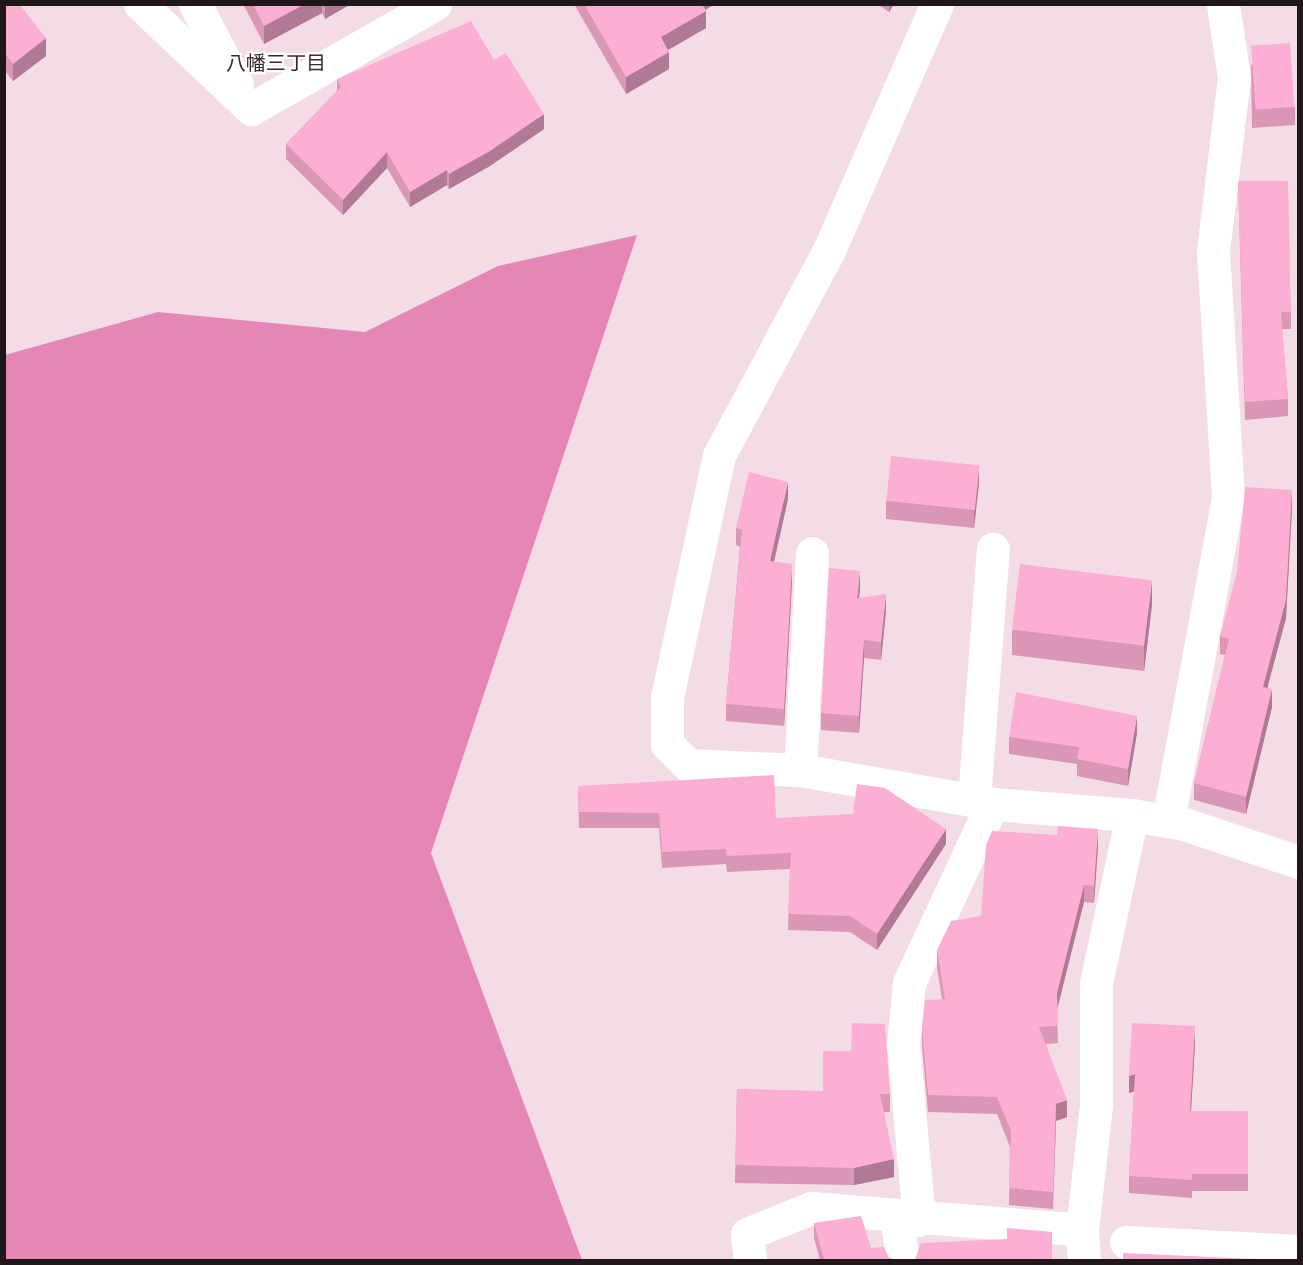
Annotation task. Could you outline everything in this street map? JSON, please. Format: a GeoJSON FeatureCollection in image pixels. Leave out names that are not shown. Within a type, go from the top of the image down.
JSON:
{"type":"FeatureCollection","features":[{"type":"Feature","properties":{"kind":"street"},"geometry":{"type":"LineString","coordinates":[[140,4],[251,109]]}},
{"type":"Feature","properties":{"kind":"street"},"geometry":{"type":"LineString","coordinates":[[195,4],[251,109]]}},
{"type":"Feature","properties":{"kind":"street"},"geometry":{"type":"LineString","coordinates":[[251,109],[435,4]]}},
{"type":"Feature","properties":{"kind":"street"},"geometry":{"type":"LineString","coordinates":[[937,4],[828,252],[719,455],[667,697],[667,744],[688,765],[800,770],[983,802],[1132,815],[1168,821],[1299,862]]}},
{"type":"Feature","properties":{"kind":"street"},"geometry":{"type":"LineString","coordinates":[[1168,821],[1228,496],[1213,251],[1234,78],[1223,4]]}},
{"type":"Feature","properties":{"kind":"street"},"geometry":{"type":"LineString","coordinates":[[903,1260],[908,1218],[903,1045],[909,983],[983,802],[993,549]]}},
{"type":"Feature","properties":{"kind":"street"},"geometry":{"type":"LineString","coordinates":[[800,770],[812,554]]}},
{"type":"Feature","properties":{"kind":"street"},"geometry":{"type":"LineString","coordinates":[[750,1260],[747,1234],[811,1208],[908,1218],[1083,1245],[1096,1105],[1096,983],[1132,815]]}},
{"type":"Feature","properties":{"kind":"street"},"geometry":{"type":"LineString","coordinates":[[1126,1242],[1299,1251]]}},
{"type":"Feature","properties":{"kind":"shaded area"},"geometry":{"type":"Polygon","coordinates":[[[637,235],[431,853],[582,1260],[5,1260],[5,355],[158,312],[365,332],[498,266],[637,235]]]}},
{"type":"Feature","properties":{"kind":"building"},"geometry":{"type":"Polygon","coordinates":[[[4,4],[19,4],[46,38],[13,64],[4,52],[4,4]]]}},
{"type":"Feature","properties":{"kind":"building"},"geometry":{"type":"Polygon","coordinates":[[[253,4],[305,4],[264,26],[253,4]]]}},
{"type":"Feature","properties":{"kind":"building"},"geometry":{"type":"Polygon","coordinates":[[[584,4],[702,4],[706,11],[661,37],[669,52],[626,77],[584,4]]]}},
{"type":"Feature","properties":{"kind":"building"},"geometry":{"type":"Polygon","coordinates":[[[471,21],[494,60],[506,53],[544,114],[490,151],[449,174],[447,170],[410,192],[387,152],[343,200],[286,144],[341,87],[337,79],[471,21]]]}},
{"type":"Feature","properties":{"kind":"building"},"geometry":{"type":"Polygon","coordinates":[[[1290,43],[1294,107],[1256,110],[1251,46],[1290,43]]]}},
{"type":"Feature","properties":{"kind":"building"},"geometry":{"type":"Polygon","coordinates":[[[1238,181],[1288,181],[1291,312],[1281,312],[1288,399],[1245,402],[1238,181]]]}},
{"type":"Feature","properties":{"kind":"building"},"geometry":{"type":"Polygon","coordinates":[[[891,456],[980,465],[975,510],[886,501],[891,456]]]}},
{"type":"Feature","properties":{"kind":"building"},"geometry":{"type":"Polygon","coordinates":[[[749,472],[788,482],[770,561],[792,564],[784,709],[726,704],[742,530],[736,528],[749,472]]]}},
{"type":"Feature","properties":{"kind":"building"},"geometry":{"type":"Polygon","coordinates":[[[1245,487],[1292,490],[1286,600],[1263,687],[1272,689],[1246,797],[1194,783],[1229,639],[1220,636],[1237,572],[1245,487]]]}},
{"type":"Feature","properties":{"kind":"building"},"geometry":{"type":"Polygon","coordinates":[[[1020,564],[1152,580],[1144,646],[1012,630],[1020,564]]]}},
{"type":"Feature","properties":{"kind":"building"},"geometry":{"type":"Polygon","coordinates":[[[829,568],[860,571],[857,598],[886,594],[881,642],[864,640],[859,716],[821,713],[829,568]]]}},
{"type":"Feature","properties":{"kind":"building"},"geometry":{"type":"Polygon","coordinates":[[[1016,692],[1137,716],[1128,769],[1077,759],[1079,747],[1009,737],[1016,692]]]}},
{"type":"Feature","properties":{"kind":"building"},"geometry":{"type":"Polygon","coordinates":[[[774,775],[776,818],[853,814],[857,784],[885,788],[946,829],[877,934],[850,916],[788,914],[791,853],[727,856],[726,849],[662,852],[659,813],[579,812],[578,786],[774,775]]]}},
{"type":"Feature","properties":{"kind":"building"},"geometry":{"type":"Polygon","coordinates":[[[1058,826],[1098,829],[1094,886],[1084,885],[1057,993],[1058,1026],[1039,1027],[1067,1100],[1056,1104],[1053,1192],[1009,1188],[1011,1131],[997,1097],[928,1095],[922,1028],[925,1000],[945,999],[937,950],[951,921],[981,916],[986,845],[992,831],[1057,835],[1058,826]]]}},
{"type":"Feature","properties":{"kind":"building"},"geometry":{"type":"Polygon","coordinates":[[[852,1023],[885,1024],[890,1094],[880,1094],[894,1159],[854,1168],[735,1165],[737,1089],[823,1091],[823,1051],[851,1051],[852,1023]]]}},
{"type":"Feature","properties":{"kind":"building"},"geometry":{"type":"Polygon","coordinates":[[[1132,1023],[1195,1026],[1190,1111],[1248,1111],[1248,1174],[1192,1174],[1192,1180],[1129,1176],[1135,1074],[1129,1076],[1132,1023]]]}},
{"type":"Feature","properties":{"kind":"building"},"geometry":{"type":"Polygon","coordinates":[[[861,1216],[871,1248],[884,1247],[889,1258],[897,1260],[824,1260],[814,1223],[861,1216]]]}},
{"type":"Feature","properties":{"kind":"building"},"geometry":{"type":"Polygon","coordinates":[[[1007,1228],[1052,1232],[1052,1260],[913,1260],[921,1243],[1007,1239],[1007,1228]]]}},
{"type":"Feature","properties":{"kind":"building"},"geometry":{"type":"Polygon","coordinates":[[[1123,1253],[1278,1260],[1123,1260],[1123,1253]]]}},
{"type":"Feature","properties":{"kind":"district","name":"八幡三丁目"},"geometry":{"type":"Point","coordinates":[276,62]}}]}
